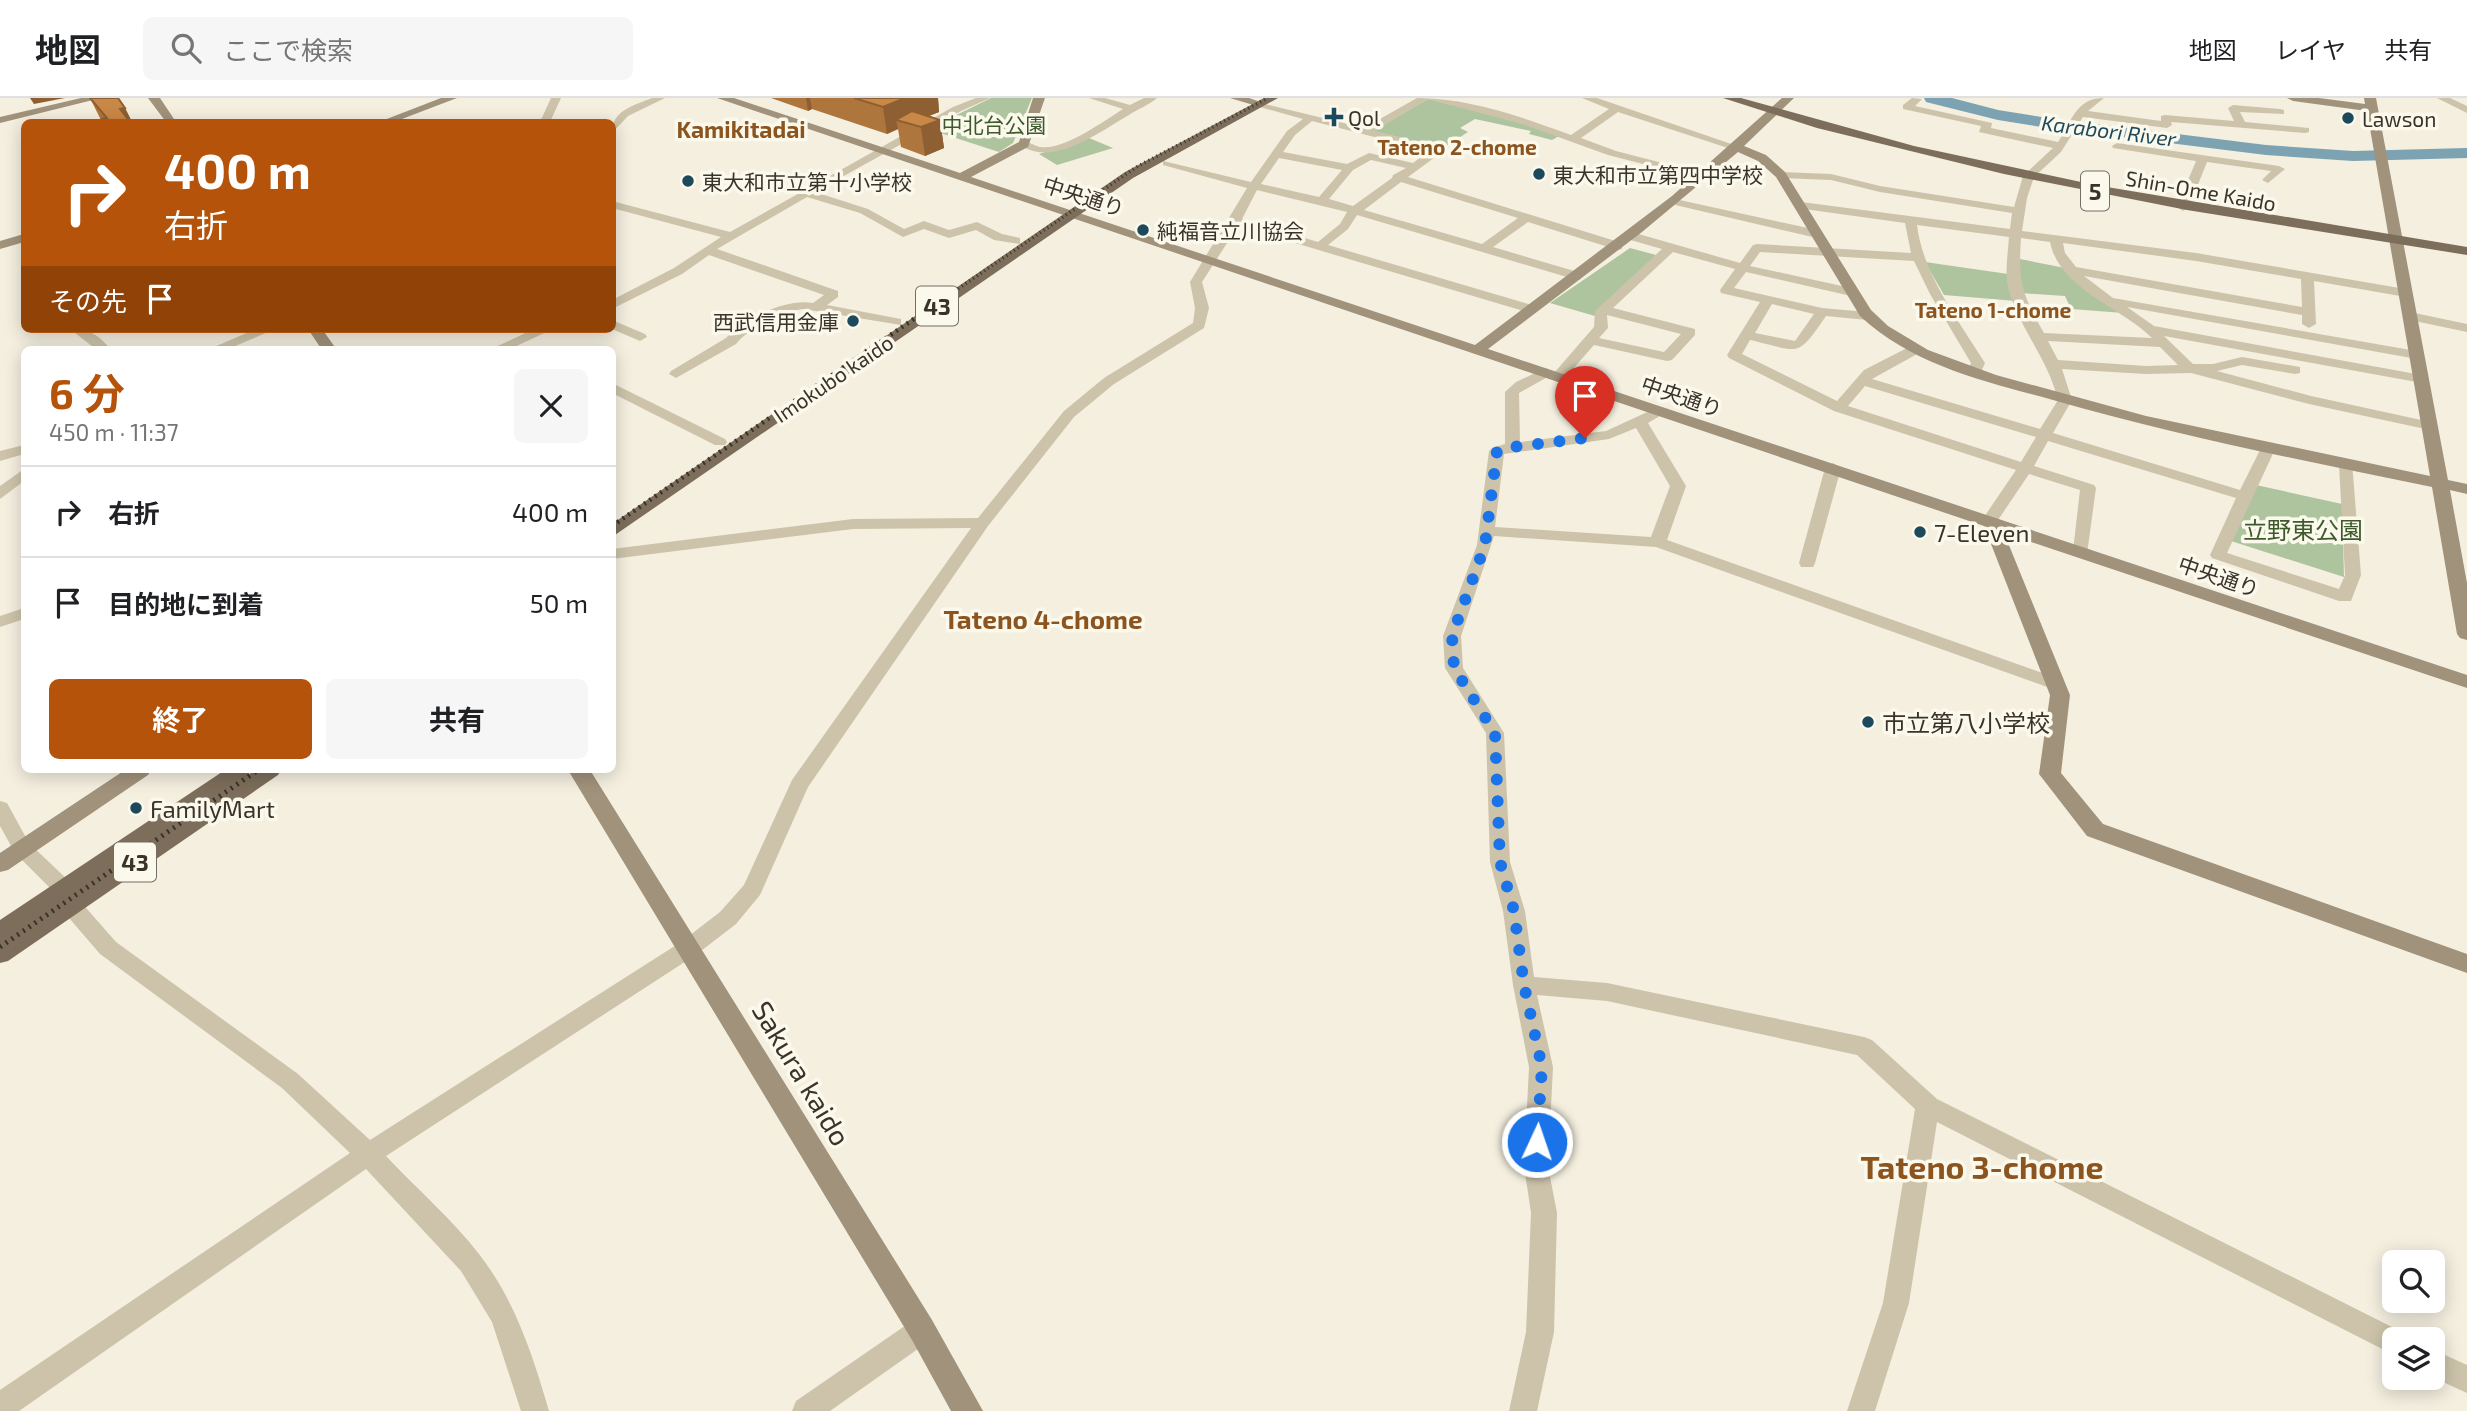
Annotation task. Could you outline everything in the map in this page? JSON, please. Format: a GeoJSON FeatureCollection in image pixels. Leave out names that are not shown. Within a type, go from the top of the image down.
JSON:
{"type":"FeatureCollection","features":[{"type":"Feature","properties":{"kind":"main road","name":"Shin-Ome Kaido"},"geometry":{"type":"LineString","coordinates":[[1730,98],[1888,145],[2027,178],[2183,207],[2467,251]]}},
{"type":"Feature","properties":{"kind":"main road","name":"Imokubo kaido"},"geometry":{"type":"LineString","coordinates":[[616,511],[1016,241],[1260,101]]}},
{"type":"Feature","properties":{"kind":"main road","name":"Imokubo kaido"},"geometry":{"type":"LineString","coordinates":[[616,529],[1065,212]]}},
{"type":"Feature","properties":{"kind":"main road","name":"43"},"geometry":{"type":"LineString","coordinates":[[0,954],[67,897],[236,773]]}},
{"type":"Feature","properties":{"kind":"main road","name":"43"},"geometry":{"type":"LineString","coordinates":[[0,932],[67,897],[265,773]]}},
{"type":"Feature","properties":{"kind":"street"},"geometry":{"type":"LineString","coordinates":[[0,120],[95,98]]}},
{"type":"Feature","properties":{"kind":"street"},"geometry":{"type":"LineString","coordinates":[[154,98],[169,119]]}},
{"type":"Feature","properties":{"kind":"street"},"geometry":{"type":"LineString","coordinates":[[393,119],[451,98]]}},
{"type":"Feature","properties":{"kind":"street"},"geometry":{"type":"LineString","coordinates":[[546,119],[556,98]]}},
{"type":"Feature","properties":{"kind":"street"},"geometry":{"type":"LineString","coordinates":[[616,125],[624,114],[660,98]]}},
{"type":"Feature","properties":{"kind":"street","name":"中央通り"},"geometry":{"type":"LineString","coordinates":[[723,98],[2467,681]]}},
{"type":"Feature","properties":{"kind":"street"},"geometry":{"type":"LineString","coordinates":[[616,303],[678,271],[731,236],[957,109],[985,98]]}},
{"type":"Feature","properties":{"kind":"street"},"geometry":{"type":"LineString","coordinates":[[962,177],[1024,144],[1039,98]]}},
{"type":"Feature","properties":{"kind":"street"},"geometry":{"type":"LineString","coordinates":[[1094,98],[1129,108]]}},
{"type":"Feature","properties":{"kind":"street"},"geometry":{"type":"LineString","coordinates":[[1024,144],[1042,151],[1095,134],[1129,108],[1152,98]]}},
{"type":"Feature","properties":{"kind":"street"},"geometry":{"type":"LineString","coordinates":[[1236,98],[1260,101],[1310,118],[1438,150],[1397,177],[1354,211],[1344,226],[1321,245]]}},
{"type":"Feature","properties":{"kind":"street"},"geometry":{"type":"LineString","coordinates":[[1365,132],[1424,98]]}},
{"type":"Feature","properties":{"kind":"street"},"geometry":{"type":"LineString","coordinates":[[1433,98],[1529,123],[1630,158],[1705,177]]}},
{"type":"Feature","properties":{"kind":"street"},"geometry":{"type":"LineString","coordinates":[[1587,98],[1738,148],[1762,159],[1781,175],[1867,316],[1881,330],[1914,350],[1974,373],[2141,421],[2467,489]]}},
{"type":"Feature","properties":{"kind":"street"},"geometry":{"type":"LineString","coordinates":[[1477,350],[1675,202],[1738,148],[1788,98]]}},
{"type":"Feature","properties":{"kind":"street"},"geometry":{"type":"LineString","coordinates":[[2099,98],[2083,107],[2060,146],[2027,178],[2019,211],[2012,272],[2015,291],[2061,378],[2065,400],[2025,468],[1990,520],[2060,695],[2050,774],[2095,830],[2467,964]]}},
{"type":"Feature","properties":{"kind":"street"},"geometry":{"type":"LineString","coordinates":[[2292,98],[2371,103],[2467,630]]}},
{"type":"Feature","properties":{"kind":"street"},"geometry":{"type":"LineString","coordinates":[[2442,98],[2467,110]]}},
{"type":"Feature","properties":{"kind":"street"},"geometry":{"type":"LineString","coordinates":[[1917,99],[1907,107],[1988,125],[1983,130],[2060,146]]}},
{"type":"Feature","properties":{"kind":"street"},"geometry":{"type":"LineString","coordinates":[[1572,139],[1618,107]]}},
{"type":"Feature","properties":{"kind":"street"},"geometry":{"type":"LineString","coordinates":[[2241,125],[2233,108],[2280,112]]}},
{"type":"Feature","properties":{"kind":"street"},"geometry":{"type":"LineString","coordinates":[[0,1407],[368,1154],[688,948],[728,918],[753,889],[799,785],[982,523],[1078,406],[1109,381],[1199,325],[1202,307],[1196,282],[1254,186],[1291,134],[1310,118]]}},
{"type":"Feature","properties":{"kind":"street"},"geometry":{"type":"LineString","coordinates":[[2076,122],[2167,125],[2165,118],[2305,130]]}},
{"type":"Feature","properties":{"kind":"street"},"geometry":{"type":"LineString","coordinates":[[1322,201],[1349,168],[1396,140]]}},
{"type":"Feature","properties":{"kind":"street"},"geometry":{"type":"LineString","coordinates":[[2117,146],[2279,169],[2268,180]]}},
{"type":"Feature","properties":{"kind":"street"},"geometry":{"type":"LineString","coordinates":[[1278,154],[1349,168]]}},
{"type":"Feature","properties":{"kind":"street"},"geometry":{"type":"LineString","coordinates":[[1369,156],[1413,166]]}},
{"type":"Feature","properties":{"kind":"street"},"geometry":{"type":"LineString","coordinates":[[2183,207],[2203,158]]}},
{"type":"Feature","properties":{"kind":"street"},"geometry":{"type":"LineString","coordinates":[[1167,163],[1322,201],[1577,276]]}},
{"type":"Feature","properties":{"kind":"street"},"geometry":{"type":"LineString","coordinates":[[1781,175],[1831,177],[1880,189],[2019,211]]}},
{"type":"Feature","properties":{"kind":"street"},"geometry":{"type":"LineString","coordinates":[[1397,177],[1618,246]]}},
{"type":"Feature","properties":{"kind":"street"},"geometry":{"type":"LineString","coordinates":[[806,193],[864,211],[903,233],[924,225],[949,234],[977,226],[998,237],[1016,241]]}},
{"type":"Feature","properties":{"kind":"street"},"geometry":{"type":"LineString","coordinates":[[1675,202],[1817,234]]}},
{"type":"Feature","properties":{"kind":"street"},"geometry":{"type":"LineString","coordinates":[[616,205],[731,236]]}},
{"type":"Feature","properties":{"kind":"street"},"geometry":{"type":"LineString","coordinates":[[1801,206],[2016,236],[2196,257],[2406,293]]}},
{"type":"Feature","properties":{"kind":"street"},"geometry":{"type":"LineString","coordinates":[[1483,249],[1526,218]]}},
{"type":"Feature","properties":{"kind":"street"},"geometry":{"type":"LineString","coordinates":[[1235,221],[1530,309]]}},
{"type":"Feature","properties":{"kind":"street"},"geometry":{"type":"LineString","coordinates":[[1910,222],[1910,234],[1918,257],[1978,363],[1974,373]]}},
{"type":"Feature","properties":{"kind":"street"},"geometry":{"type":"LineString","coordinates":[[1631,236],[1744,268],[1851,292]]}},
{"type":"Feature","properties":{"kind":"street"},"geometry":{"type":"LineString","coordinates":[[0,245],[21,240]]}},
{"type":"Feature","properties":{"kind":"street"},"geometry":{"type":"LineString","coordinates":[[2056,240],[2059,254],[2081,281],[2150,330],[2189,368],[2309,400],[2430,426]]}},
{"type":"Feature","properties":{"kind":"street"},"geometry":{"type":"LineString","coordinates":[[1513,447],[1512,392],[1521,385],[1552,374],[1591,340],[1601,328],[1600,314],[1671,247]]}},
{"type":"Feature","properties":{"kind":"street"},"geometry":{"type":"LineString","coordinates":[[1867,316],[1822,312],[1726,290],[1757,248],[1918,257]]}},
{"type":"Feature","properties":{"kind":"street"},"geometry":{"type":"LineString","coordinates":[[707,250],[833,294],[815,308]]}},
{"type":"Feature","properties":{"kind":"street"},"geometry":{"type":"LineString","coordinates":[[2071,270],[2308,312]]}},
{"type":"Feature","properties":{"kind":"street"},"geometry":{"type":"LineString","coordinates":[[2306,276],[2310,336]]}},
{"type":"Feature","properties":{"kind":"street"},"geometry":{"type":"LineString","coordinates":[[2188,291],[2189,314]]}},
{"type":"Feature","properties":{"kind":"street"},"geometry":{"type":"LineString","coordinates":[[1768,300],[1734,355],[1839,408],[2088,488],[2081,551]]}},
{"type":"Feature","properties":{"kind":"street"},"geometry":{"type":"LineString","coordinates":[[2108,300],[2417,355]]}},
{"type":"Feature","properties":{"kind":"street"},"geometry":{"type":"LineString","coordinates":[[676,374],[731,341],[738,333],[787,307],[803,305],[896,323]]}},
{"type":"Feature","properties":{"kind":"street"},"geometry":{"type":"LineString","coordinates":[[1591,340],[1667,357],[1690,332],[1605,310]]}},
{"type":"Feature","properties":{"kind":"street"},"geometry":{"type":"LineString","coordinates":[[1747,335],[1795,346],[1800,344],[1822,312]]}},
{"type":"Feature","properties":{"kind":"street"},"geometry":{"type":"LineString","coordinates":[[2410,316],[2467,328]]}},
{"type":"Feature","properties":{"kind":"street"},"geometry":{"type":"LineString","coordinates":[[616,326],[640,337]]}},
{"type":"Feature","properties":{"kind":"street"},"geometry":{"type":"LineString","coordinates":[[2150,330],[2421,379]]}},
{"type":"Feature","properties":{"kind":"street"},"geometry":{"type":"LineString","coordinates":[[2284,331],[2288,355],[2309,400]]}},
{"type":"Feature","properties":{"kind":"street"},"geometry":{"type":"LineString","coordinates":[[84,333],[100,346]]}},
{"type":"Feature","properties":{"kind":"street"},"geometry":{"type":"LineString","coordinates":[[224,346],[258,333]]}},
{"type":"Feature","properties":{"kind":"street"},"geometry":{"type":"LineString","coordinates":[[505,346],[536,333]]}},
{"type":"Feature","properties":{"kind":"street"},"geometry":{"type":"LineString","coordinates":[[2040,337],[2162,343]]}},
{"type":"Feature","properties":{"kind":"street"},"geometry":{"type":"LineString","coordinates":[[519,340],[531,346]]}},
{"type":"Feature","properties":{"kind":"street"},"geometry":{"type":"LineString","coordinates":[[1839,408],[1869,373],[1914,350]]}},
{"type":"Feature","properties":{"kind":"street"},"geometry":{"type":"LineString","coordinates":[[2053,364],[2146,370],[2213,368],[2242,361],[2295,370]]}},
{"type":"Feature","properties":{"kind":"street"},"geometry":{"type":"LineString","coordinates":[[1864,381],[2245,496]]}},
{"type":"Feature","properties":{"kind":"street"},"geometry":{"type":"LineString","coordinates":[[616,389],[720,442]]}},
{"type":"Feature","properties":{"kind":"street"},"geometry":{"type":"LineString","coordinates":[[1523,1411],[1540,1332],[1544,1213],[1536,1166],[1542,1067],[1524,985],[1514,911],[1500,862],[1495,733],[1454,668],[1452,636],[1488,531],[1497,451],[1609,435],[1661,411]]}},
{"type":"Feature","properties":{"kind":"street"},"geometry":{"type":"LineString","coordinates":[[1639,420],[1678,486],[1661,527],[1658,542]]}},
{"type":"Feature","properties":{"kind":"street"},"geometry":{"type":"LineString","coordinates":[[2268,447],[2218,555],[2345,597],[2353,575],[2347,465]]}},
{"type":"Feature","properties":{"kind":"street"},"geometry":{"type":"LineString","coordinates":[[0,456],[21,451]]}},
{"type":"Feature","properties":{"kind":"street"},"geometry":{"type":"LineString","coordinates":[[1807,563],[1833,468]]}},
{"type":"Feature","properties":{"kind":"street"},"geometry":{"type":"LineString","coordinates":[[0,494],[21,476]]}},
{"type":"Feature","properties":{"kind":"street"},"geometry":{"type":"LineString","coordinates":[[616,554],[649,552],[855,524],[900,521],[982,523]]}},
{"type":"Feature","properties":{"kind":"street"},"geometry":{"type":"LineString","coordinates":[[1488,531],[1658,542],[2056,684]]}},
{"type":"Feature","properties":{"kind":"street"},"geometry":{"type":"LineString","coordinates":[[0,622],[21,614]]}},
{"type":"Feature","properties":{"kind":"street"},"geometry":{"type":"LineString","coordinates":[[0,864],[135,773]]}},
{"type":"Feature","properties":{"kind":"street","name":"Sakura kaido"},"geometry":{"type":"LineString","coordinates":[[581,773],[922,1330],[968,1411]]}},
{"type":"Feature","properties":{"kind":"street"},"geometry":{"type":"LineString","coordinates":[[0,808],[22,848],[67,897],[108,948],[289,1081],[368,1154],[470,1262],[503,1315],[522,1366],[534,1411]]}},
{"type":"Feature","properties":{"kind":"street"},"geometry":{"type":"LineString","coordinates":[[1524,985],[1607,992],[1864,1047],[1928,1106],[2382,1336]]}},
{"type":"Feature","properties":{"kind":"street"},"geometry":{"type":"LineString","coordinates":[[1861,1411],[1896,1303],[1928,1106]]}},
{"type":"Feature","properties":{"kind":"street"},"geometry":{"type":"LineString","coordinates":[[806,1411],[922,1330]]}},
{"type":"Feature","properties":{"kind":"street"},"geometry":{"type":"LineString","coordinates":[[2445,1368],[2467,1379]]}},
{"type":"Feature","properties":{"kind":"green space","name":"中北台公園"},"geometry":{"type":"Polygon","coordinates":[[[991,98],[1032,98],[1013,143],[999,152],[928,129],[991,98]]]}},
{"type":"Feature","properties":{"kind":"green space"},"geometry":{"type":"Polygon","coordinates":[[[1428,99],[1525,123],[1559,136],[1552,140],[1529,134],[1531,131],[1475,119],[1460,128],[1468,132],[1443,148],[1373,131],[1428,99]]]}},
{"type":"Feature","properties":{"kind":"green space"},"geometry":{"type":"Polygon","coordinates":[[[1089,138],[1113,148],[1057,165],[1039,154],[1089,138]]]}},
{"type":"Feature","properties":{"kind":"green space"},"geometry":{"type":"Polygon","coordinates":[[[1630,248],[1656,255],[1595,316],[1550,303],[1630,248]]]}},
{"type":"Feature","properties":{"kind":"green space"},"geometry":{"type":"Polygon","coordinates":[[[2020,259],[2065,268],[2124,313],[2071,309],[2065,296],[2020,293],[2020,259]]]}},
{"type":"Feature","properties":{"kind":"green space"},"geometry":{"type":"Polygon","coordinates":[[[1925,262],[2008,274],[2016,301],[1944,295],[1925,262]]]}},
{"type":"Feature","properties":{"kind":"green space","name":"立野東公園"},"geometry":{"type":"Polygon","coordinates":[[[2256,485],[2342,504],[2344,577],[2231,541],[2256,485]]]}},
{"type":"Feature","properties":{"kind":"building"},"geometry":{"type":"Polygon","coordinates":[[[90,98],[118,98],[125,108],[120,109],[128,119],[102,119],[107,118],[90,98]]]}},
{"type":"Feature","properties":{"kind":"building"},"geometry":{"type":"Polygon","coordinates":[[[854,98],[905,98],[883,107],[854,98]]]}},
{"type":"Feature","properties":{"kind":"building"},"geometry":{"type":"Polygon","coordinates":[[[912,111],[940,120],[921,127],[896,120],[912,111]]]}},
{"type":"Feature","properties":{"kind":"waterway","name":"Karabori River"},"geometry":{"type":"LineString","coordinates":[[1932,98],[1998,115],[2048,123],[2266,150],[2353,156],[2467,153]]}},
{"type":"Feature","properties":{"kind":"railway"},"geometry":{"type":"LineString","coordinates":[[921,314],[1138,166],[1268,98]]}},
{"type":"Feature","properties":{"kind":"railway"},"geometry":{"type":"LineString","coordinates":[[616,523],[924,312]]}},
{"type":"Feature","properties":{"kind":"railway"},"geometry":{"type":"LineString","coordinates":[[0,947],[254,773]]}},
{"type":"Feature","properties":{"kind":"place","name":"Qol"},"geometry":{"type":"Point","coordinates":[1334,117]}},
{"type":"Feature","properties":{"kind":"place","name":"Lawson"},"geometry":{"type":"Point","coordinates":[2348,118]}},
{"type":"Feature","properties":{"kind":"place","name":"東大和市立第四中学校"},"geometry":{"type":"Point","coordinates":[1539,174]}},
{"type":"Feature","properties":{"kind":"place","name":"東大和市立第十小学校"},"geometry":{"type":"Point","coordinates":[688,181]}},
{"type":"Feature","properties":{"kind":"place","name":"純福音立川協会"},"geometry":{"type":"Point","coordinates":[1143,230]}},
{"type":"Feature","properties":{"kind":"place","name":"西武信用金庫"},"geometry":{"type":"Point","coordinates":[853,321]}},
{"type":"Feature","properties":{"kind":"place","name":"7-Eleven"},"geometry":{"type":"Point","coordinates":[1920,532]}},
{"type":"Feature","properties":{"kind":"place","name":"市立第八小学校"},"geometry":{"type":"Point","coordinates":[1868,722]}},
{"type":"Feature","properties":{"kind":"place","name":"FamilyMart"},"geometry":{"type":"Point","coordinates":[136,808]}},
{"type":"Feature","properties":{"kind":"district","name":"Kamikitadai"},"geometry":{"type":"Point","coordinates":[741,129]}},
{"type":"Feature","properties":{"kind":"district","name":"Tateno 2-chome"},"geometry":{"type":"Point","coordinates":[1457,146]}},
{"type":"Feature","properties":{"kind":"district","name":"Tateno 1-chome"},"geometry":{"type":"Point","coordinates":[1993,309]}},
{"type":"Feature","properties":{"kind":"district","name":"Tateno 4-chome"},"geometry":{"type":"Point","coordinates":[1043,618]}},
{"type":"Feature","properties":{"kind":"district","name":"Tateno 3-chome"},"geometry":{"type":"Point","coordinates":[1982,1166]}},
{"type":"Feature","properties":{"kind":"route"},"geometry":{"type":"LineString","coordinates":[[1537,1142],[1542,1067],[1524,985],[1514,911],[1500,862],[1495,733],[1454,668],[1452,636],[1485,545],[1497,451],[1585,438]]}}]}
